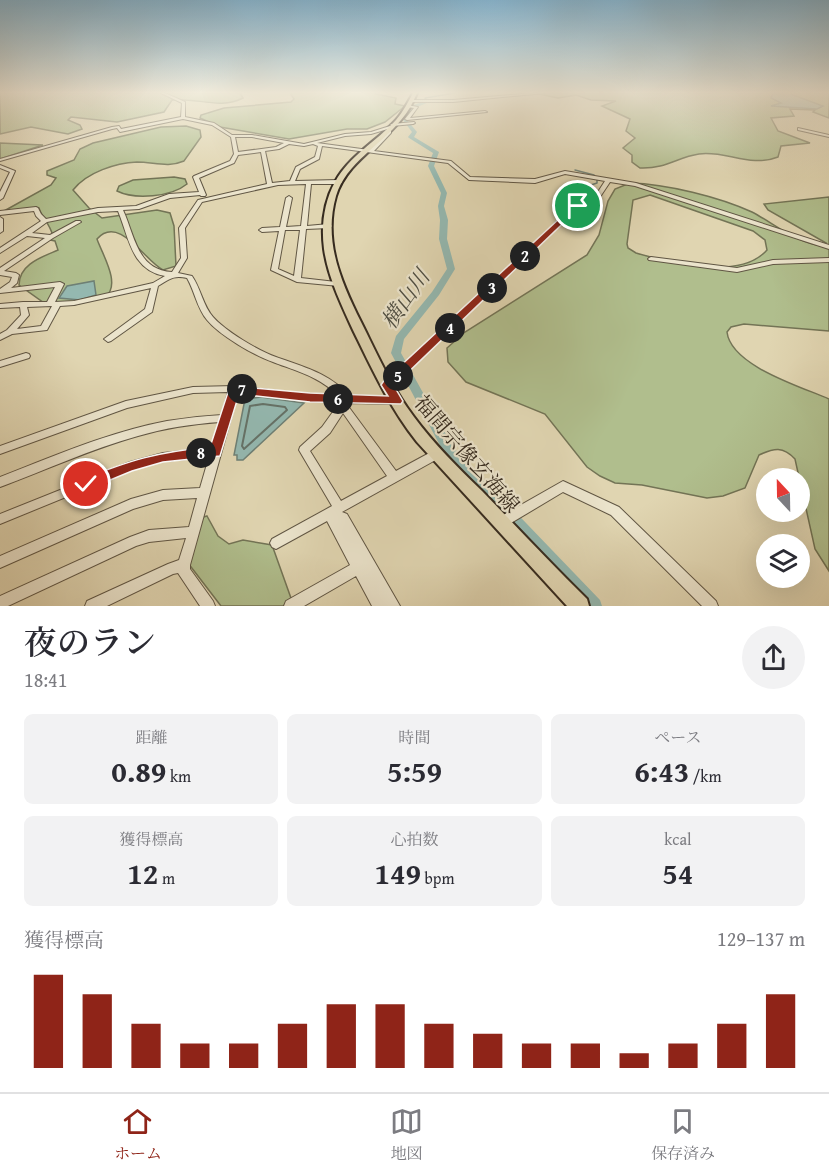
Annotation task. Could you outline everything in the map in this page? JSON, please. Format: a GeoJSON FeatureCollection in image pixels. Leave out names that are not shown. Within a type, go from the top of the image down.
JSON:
{"type":"FeatureCollection","features":[{"type":"Feature","properties":{"kind":"main road","name":"福間宗像玄海線"},"geometry":{"type":"LineString","coordinates":[[396,121],[339,182],[330,206],[329,257],[336,284],[387,385],[408,420],[500,523],[580,606]]}},
{"type":"Feature","properties":{"kind":"street"},"geometry":{"type":"LineString","coordinates":[[0,160],[118,125],[120,131],[135,130],[170,121]]}},
{"type":"Feature","properties":{"kind":"street"},"geometry":{"type":"LineString","coordinates":[[199,121],[213,124],[233,136],[252,136],[287,143],[449,162],[469,178],[535,181],[565,172],[608,182],[636,185],[829,247]]}},
{"type":"Feature","properties":{"kind":"street"},"geometry":{"type":"LineString","coordinates":[[318,145],[342,135],[367,134],[392,126]]}},
{"type":"Feature","properties":{"kind":"street"},"geometry":{"type":"LineString","coordinates":[[800,129],[829,136]]}},
{"type":"Feature","properties":{"kind":"street"},"geometry":{"type":"LineString","coordinates":[[204,195],[196,177],[232,162],[236,154],[233,136]]}},
{"type":"Feature","properties":{"kind":"street"},"geometry":{"type":"LineString","coordinates":[[236,154],[287,143]]}},
{"type":"Feature","properties":{"kind":"street"},"geometry":{"type":"LineString","coordinates":[[292,182],[298,168],[317,158],[318,145]]}},
{"type":"Feature","properties":{"kind":"street"},"geometry":{"type":"LineString","coordinates":[[263,150],[270,184]]}},
{"type":"Feature","properties":{"kind":"street"},"geometry":{"type":"LineString","coordinates":[[0,166],[13,171],[0,198]]}},
{"type":"Feature","properties":{"kind":"street"},"geometry":{"type":"LineString","coordinates":[[297,280],[309,182]]}},
{"type":"Feature","properties":{"kind":"street"},"geometry":{"type":"LineString","coordinates":[[0,251],[45,221],[88,211],[137,208],[169,196],[204,195],[270,184],[339,182]]}},
{"type":"Feature","properties":{"kind":"street"},"geometry":{"type":"LineString","coordinates":[[387,385],[578,206],[585,200],[596,199],[608,182]]}},
{"type":"Feature","properties":{"kind":"street"},"geometry":{"type":"LineString","coordinates":[[0,306],[81,301],[155,285],[174,274],[185,254],[182,228],[204,195]]}},
{"type":"Feature","properties":{"kind":"street"},"geometry":{"type":"LineString","coordinates":[[289,198],[274,270],[297,280],[336,284]]}},
{"type":"Feature","properties":{"kind":"street"},"geometry":{"type":"LineString","coordinates":[[0,213],[36,209],[38,215],[45,221]]}},
{"type":"Feature","properties":{"kind":"street"},"geometry":{"type":"LineString","coordinates":[[120,209],[130,233],[129,240],[147,266],[158,272],[192,279],[199,302],[215,324],[264,355],[332,382],[394,477]]}},
{"type":"Feature","properties":{"kind":"street"},"geometry":{"type":"LineString","coordinates":[[0,221],[0,231]]}},
{"type":"Feature","properties":{"kind":"street"},"geometry":{"type":"LineString","coordinates":[[0,272],[51,237],[78,222]]}},
{"type":"Feature","properties":{"kind":"street"},"geometry":{"type":"LineString","coordinates":[[262,230],[329,226]]}},
{"type":"Feature","properties":{"kind":"street"},"geometry":{"type":"LineString","coordinates":[[28,234],[51,237]]}},
{"type":"Feature","properties":{"kind":"street"},"geometry":{"type":"LineString","coordinates":[[651,259],[737,270],[773,261],[829,260]]}},
{"type":"Feature","properties":{"kind":"street"},"geometry":{"type":"LineString","coordinates":[[0,272],[16,275],[13,283],[1,292]]}},
{"type":"Feature","properties":{"kind":"street"},"geometry":{"type":"LineString","coordinates":[[0,336],[10,332],[44,328],[60,284],[1,292]]}},
{"type":"Feature","properties":{"kind":"street"},"geometry":{"type":"LineString","coordinates":[[108,339],[149,310],[155,285]]}},
{"type":"Feature","properties":{"kind":"street"},"geometry":{"type":"LineString","coordinates":[[10,332],[25,315],[23,304]]}},
{"type":"Feature","properties":{"kind":"street"},"geometry":{"type":"LineString","coordinates":[[0,364],[26,356]]}},
{"type":"Feature","properties":{"kind":"street"},"geometry":{"type":"LineString","coordinates":[[208,606],[184,571],[184,565],[234,389]]}},
{"type":"Feature","properties":{"kind":"street"},"geometry":{"type":"LineString","coordinates":[[0,450],[142,400],[193,390],[234,389],[345,403],[397,401]]}},
{"type":"Feature","properties":{"kind":"street"},"geometry":{"type":"LineString","coordinates":[[345,403],[326,430],[304,450],[358,567],[379,606]]}},
{"type":"Feature","properties":{"kind":"street"},"geometry":{"type":"LineString","coordinates":[[0,482],[150,427],[195,419],[225,418]]}},
{"type":"Feature","properties":{"kind":"street"},"geometry":{"type":"LineString","coordinates":[[0,519],[130,466],[163,457],[215,452]]}},
{"type":"Feature","properties":{"kind":"street"},"geometry":{"type":"LineString","coordinates":[[276,543],[437,454]]}},
{"type":"Feature","properties":{"kind":"street"},"geometry":{"type":"LineString","coordinates":[[500,523],[563,486],[615,512],[711,606]]}},
{"type":"Feature","properties":{"kind":"street"},"geometry":{"type":"LineString","coordinates":[[0,562],[131,504],[163,495],[203,493]]}},
{"type":"Feature","properties":{"kind":"street"},"geometry":{"type":"LineString","coordinates":[[334,511],[343,519],[393,606]]}},
{"type":"Feature","properties":{"kind":"street"},"geometry":{"type":"LineString","coordinates":[[0,603],[134,541],[149,536],[192,532]]}},
{"type":"Feature","properties":{"kind":"street"},"geometry":{"type":"LineString","coordinates":[[92,606],[172,568],[184,565]]}},
{"type":"Feature","properties":{"kind":"street"},"geometry":{"type":"LineString","coordinates":[[291,606],[358,567]]}},
{"type":"Feature","properties":{"kind":"green space"},"geometry":{"type":"Polygon","coordinates":[[[0,121],[71,121],[80,125],[82,129],[68,134],[31,127],[0,134],[0,121]]]}},
{"type":"Feature","properties":{"kind":"green space"},"geometry":{"type":"Polygon","coordinates":[[[207,121],[386,121],[367,129],[347,129],[289,139],[220,127],[207,121]]]}},
{"type":"Feature","properties":{"kind":"green space"},"geometry":{"type":"Polygon","coordinates":[[[629,121],[773,121],[778,131],[810,143],[781,146],[778,157],[768,160],[748,160],[709,153],[658,167],[640,168],[632,162],[632,155],[623,148],[635,138],[626,131],[629,121]]]}},
{"type":"Feature","properties":{"kind":"green space"},"geometry":{"type":"Polygon","coordinates":[[[186,126],[200,130],[201,137],[184,161],[167,164],[137,162],[120,164],[94,173],[73,190],[89,208],[102,218],[157,210],[170,213],[174,226],[176,266],[163,270],[123,235],[114,232],[105,233],[97,239],[111,277],[110,292],[105,297],[74,305],[47,305],[19,285],[23,272],[32,262],[58,250],[55,241],[50,240],[53,236],[39,208],[4,211],[51,185],[56,178],[47,175],[47,171],[74,160],[80,149],[93,143],[161,127],[186,126]]]}},
{"type":"Feature","properties":{"kind":"green space"},"geometry":{"type":"Polygon","coordinates":[[[0,143],[43,145],[0,159],[0,143]]]}},
{"type":"Feature","properties":{"kind":"green space"},"geometry":{"type":"Polygon","coordinates":[[[174,177],[185,179],[187,184],[172,192],[153,196],[133,196],[117,191],[119,186],[133,180],[174,177]]]}},
{"type":"Feature","properties":{"kind":"green space"},"geometry":{"type":"Polygon","coordinates":[[[630,183],[676,189],[709,196],[739,206],[804,241],[823,246],[826,243],[768,210],[764,204],[829,197],[829,331],[744,324],[731,327],[727,332],[731,344],[754,365],[769,374],[829,399],[829,571],[815,549],[809,522],[810,468],[797,468],[795,459],[786,452],[774,450],[759,455],[745,488],[723,496],[707,498],[642,485],[615,483],[587,467],[545,414],[466,382],[448,362],[447,348],[465,332],[587,255],[599,235],[608,201],[615,189],[630,183]],[[650,195],[633,200],[627,244],[628,248],[636,253],[667,261],[704,267],[723,267],[740,265],[755,259],[767,250],[765,240],[753,231],[650,195]]]}},
{"type":"Feature","properties":{"kind":"green space"},"geometry":{"type":"Polygon","coordinates":[[[207,516],[218,536],[229,544],[243,540],[272,545],[292,601],[283,606],[221,606],[188,563],[200,518],[207,516]]]}},
{"type":"Feature","properties":{"kind":"water"},"geometry":{"type":"Polygon","coordinates":[[[94,281],[96,295],[80,300],[59,298],[67,286],[94,281]]]}},
{"type":"Feature","properties":{"kind":"water"},"geometry":{"type":"Polygon","coordinates":[[[261,397],[304,403],[243,460],[237,460],[237,455],[234,455],[245,399],[261,397]]]}},
{"type":"Feature","properties":{"kind":"waterway","name":"横山川"},"geometry":{"type":"LineString","coordinates":[[406,121],[415,132],[411,137],[436,152],[431,166],[444,193],[441,206],[444,220],[443,239],[451,269],[436,293],[399,338],[396,353],[449,451],[594,606]]}},
{"type":"Feature","properties":{"kind":"waterway"},"geometry":{"type":"LineString","coordinates":[[575,170],[594,175]]}},
{"type":"Feature","properties":{"kind":"waterway"},"geometry":{"type":"LineString","coordinates":[[515,261],[586,194],[585,187],[597,183],[597,179]]}},
{"type":"Feature","properties":{"kind":"route"},"geometry":{"type":"LineString","coordinates":[[86,484],[130,466],[163,457],[215,452],[234,389],[310,398],[397,401],[387,385],[466,314],[578,206]]}}]}
